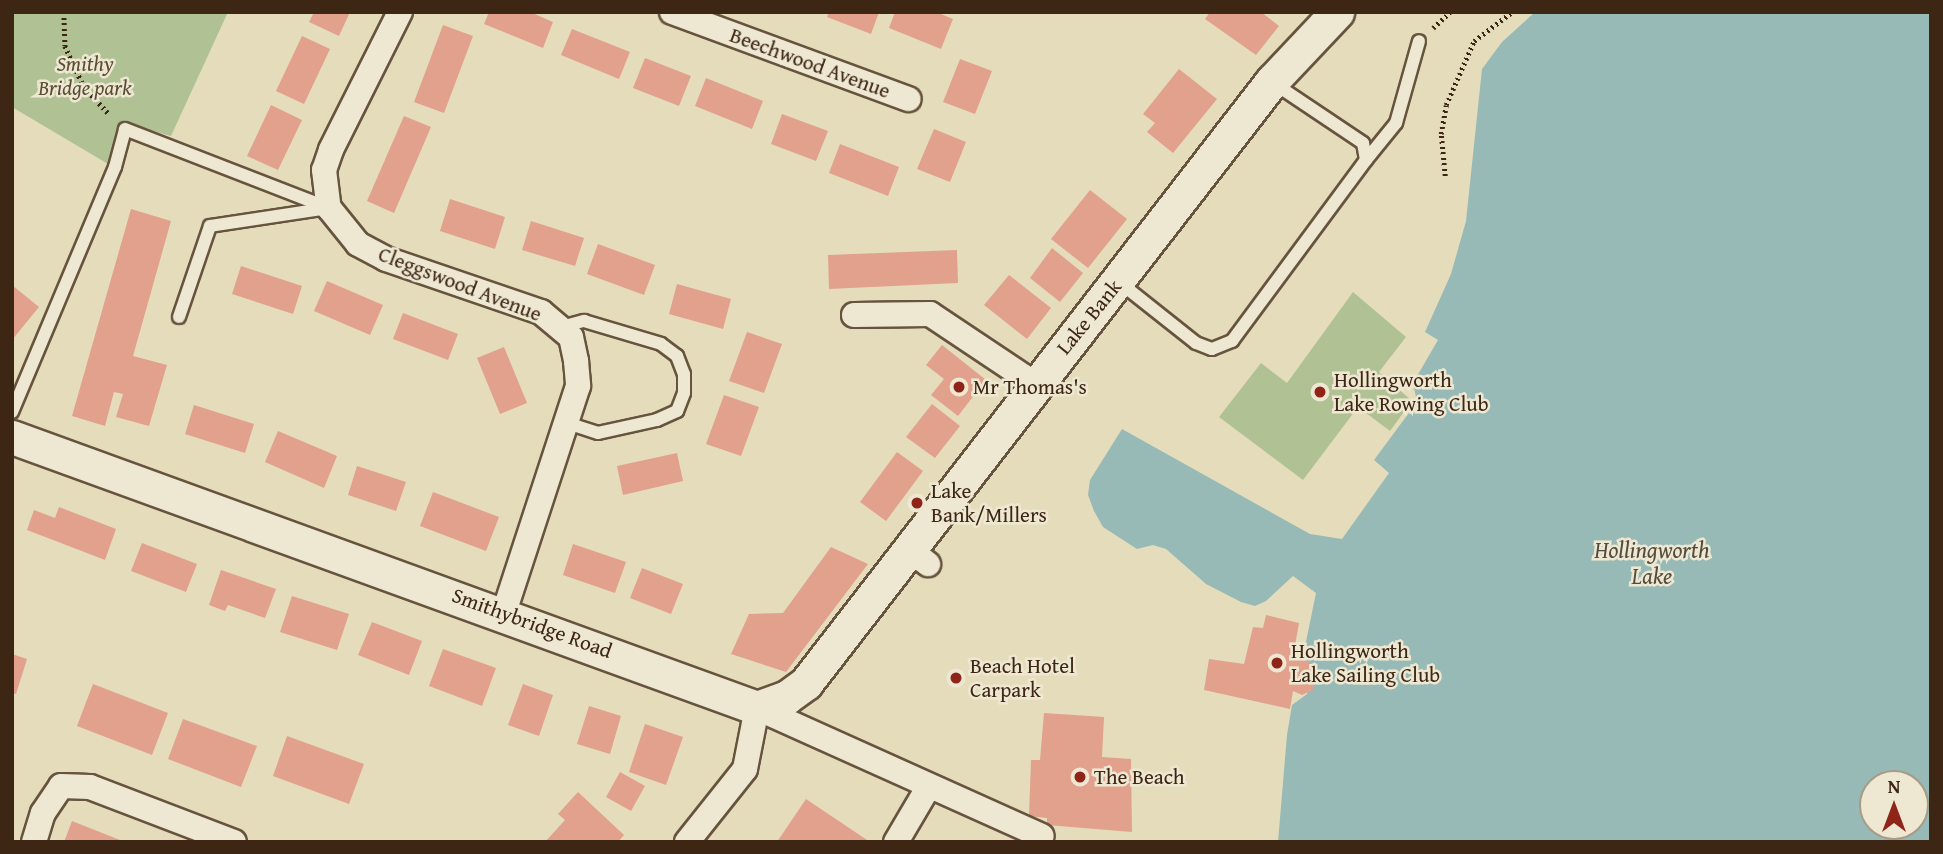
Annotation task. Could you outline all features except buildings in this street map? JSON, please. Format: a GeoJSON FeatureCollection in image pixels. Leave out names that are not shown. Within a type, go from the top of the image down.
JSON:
{"type":"FeatureCollection","features":[{"type":"Feature","properties":{"kind":"main road","name":"Lake Bank"},"geometry":{"type":"LineString","coordinates":[[757,708],[787,697],[806,683],[919,557],[1035,384],[1119,281],[1272,81],[1337,12]]}},
{"type":"Feature","properties":{"kind":"main road","name":"Smithybridge Road"},"geometry":{"type":"LineString","coordinates":[[12,437],[504,612],[757,708]]}},
{"type":"Feature","properties":{"kind":"street"},"geometry":{"type":"LineString","coordinates":[[329,208],[324,170],[331,150],[400,12]]}},
{"type":"Feature","properties":{"kind":"street","name":"Beechwood Avenue"},"geometry":{"type":"LineString","coordinates":[[672,12],[909,99]]}},
{"type":"Feature","properties":{"kind":"street","name":"Cleggswood Avenue"},"geometry":{"type":"LineString","coordinates":[[329,208],[358,244],[377,254],[541,312],[571,337],[578,386],[504,612]]}},
{"type":"Feature","properties":{"kind":"street"},"geometry":{"type":"LineString","coordinates":[[854,315],[930,314],[1035,384]]}},
{"type":"Feature","properties":{"kind":"street"},"geometry":{"type":"LineString","coordinates":[[687,842],[745,769],[757,708]]}},
{"type":"Feature","properties":{"kind":"street","name":"Smithybridge Road"},"geometry":{"type":"LineString","coordinates":[[757,708],[820,732],[929,786],[1042,836]]}},
{"type":"Feature","properties":{"kind":"street"},"geometry":{"type":"LineString","coordinates":[[34,842],[43,813],[61,786],[90,787],[234,842]]}},
{"type":"Feature","properties":{"kind":"street"},"geometry":{"type":"LineString","coordinates":[[896,842],[929,786]]}},
{"type":"Feature","properties":{"kind":"lane"},"geometry":{"type":"LineString","coordinates":[[1119,281],[1196,343],[1212,349],[1232,341],[1396,123],[1419,41]]}},
{"type":"Feature","properties":{"kind":"lane"},"geometry":{"type":"LineString","coordinates":[[1272,81],[1363,142],[1366,160]]}},
{"type":"Feature","properties":{"kind":"lane"},"geometry":{"type":"LineString","coordinates":[[12,412],[115,167],[125,129],[329,208]]}},
{"type":"Feature","properties":{"kind":"lane"},"geometry":{"type":"LineString","coordinates":[[179,317],[210,226],[329,208]]}},
{"type":"Feature","properties":{"kind":"lane"},"geometry":{"type":"LineString","coordinates":[[561,327],[584,321],[661,344],[677,356],[684,374],[684,393],[677,411],[598,433],[568,423]]}},
{"type":"Feature","properties":{"kind":"path"},"geometry":{"type":"LineString","coordinates":[[64,12],[65,46],[83,87],[125,129]]}},
{"type":"Feature","properties":{"kind":"path"},"geometry":{"type":"LineString","coordinates":[[1445,176],[1441,134],[1446,105],[1474,41],[1512,12]]}},
{"type":"Feature","properties":{"kind":"green space","name":"Smithy Bridge park"},"geometry":{"type":"Polygon","coordinates":[[[12,12],[228,12],[171,136],[128,124],[108,164],[12,107],[12,12]]]}},
{"type":"Feature","properties":{"kind":"green space","name":"Hollingworth Lake Rowing Club"},"geometry":{"type":"Polygon","coordinates":[[[1353,292],[1406,337],[1379,372],[1412,401],[1390,431],[1358,407],[1303,480],[1219,417],[1261,363],[1287,383],[1353,292]]]}},
{"type":"Feature","properties":{"kind":"water","name":"Hollingworth Lake"},"geometry":{"type":"Polygon","coordinates":[[[1535,12],[1931,12],[1931,842],[1278,842],[1287,735],[1292,705],[1307,694],[1309,685],[1301,666],[1316,593],[1293,576],[1266,601],[1255,606],[1241,602],[1206,584],[1166,549],[1153,545],[1137,549],[1103,527],[1088,495],[1090,480],[1122,429],[1310,534],[1342,539],[1389,473],[1374,460],[1417,402],[1413,383],[1438,340],[1425,332],[1451,274],[1466,221],[1482,69],[1502,42],[1535,12]]]}},
{"type":"Feature","properties":{"kind":"place","name":"Mr Thomas's"},"geometry":{"type":"Point","coordinates":[959,387]}},
{"type":"Feature","properties":{"kind":"place","name":"Hollingworth Lake Rowing Club"},"geometry":{"type":"Point","coordinates":[1320,392]}},
{"type":"Feature","properties":{"kind":"place","name":"Lake Bank/Millers"},"geometry":{"type":"Point","coordinates":[917,503]}},
{"type":"Feature","properties":{"kind":"place","name":"Hollingworth Lake Sailing Club"},"geometry":{"type":"Point","coordinates":[1277,663]}},
{"type":"Feature","properties":{"kind":"place","name":"Beach Hotel Carpark"},"geometry":{"type":"Point","coordinates":[956,678]}},
{"type":"Feature","properties":{"kind":"place","name":"The Beach"},"geometry":{"type":"Point","coordinates":[1080,777]}}]}
